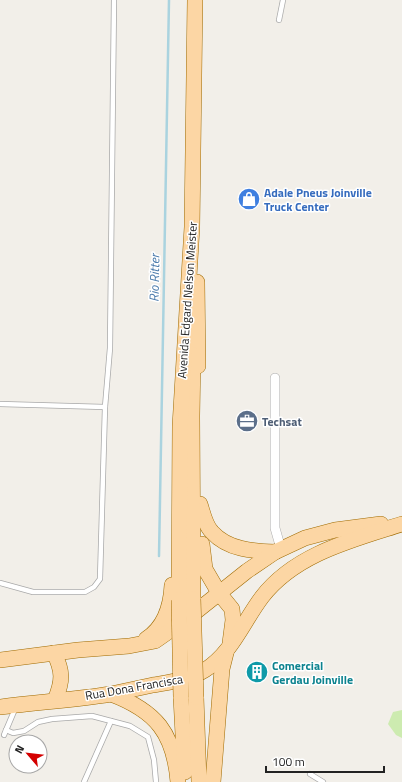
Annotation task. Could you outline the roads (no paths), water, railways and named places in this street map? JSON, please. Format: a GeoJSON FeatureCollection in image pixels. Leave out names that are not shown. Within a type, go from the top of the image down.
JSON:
{"type":"FeatureCollection","features":[{"type":"Feature","properties":{"kind":"main road","name":"Avenida Edgard Nelson Meister"},"geometry":{"type":"LineString","coordinates":[[186,600],[180,426],[192,227],[195,0]]}},
{"type":"Feature","properties":{"kind":"main road","name":"Avenida Edgard Nelson Meister"},"geometry":{"type":"LineString","coordinates":[[186,600],[197,278],[200,233],[203,0]]}},
{"type":"Feature","properties":{"kind":"main road"},"geometry":{"type":"LineString","coordinates":[[197,278],[200,504],[203,562],[205,569],[219,593],[232,609],[233,620],[228,649],[222,669],[213,782]]}},
{"type":"Feature","properties":{"kind":"main road"},"geometry":{"type":"LineString","coordinates":[[137,645],[152,635],[161,624],[168,610],[172,593],[174,551],[173,419],[174,400],[185,331]]}},
{"type":"Feature","properties":{"kind":"main road"},"geometry":{"type":"LineString","coordinates":[[200,504],[205,522],[211,532],[223,541],[241,549],[254,552],[280,550],[291,558],[292,569]]}},
{"type":"Feature","properties":{"kind":"main road","name":"Rua Dona Francisca"},"geometry":{"type":"LineString","coordinates":[[0,660],[137,645],[155,641],[188,618],[247,571],[280,550],[305,538],[335,530],[376,524],[402,524]]}},
{"type":"Feature","properties":{"kind":"main road","name":"Rua Dona Francisca"},"geometry":{"type":"LineString","coordinates":[[0,707],[110,694],[184,679],[203,671],[216,663],[228,649],[262,597],[292,569],[331,548],[353,539],[402,524]]}},
{"type":"Feature","properties":{"kind":"main road"},"geometry":{"type":"LineString","coordinates":[[186,600],[188,697],[186,782]]}},
{"type":"Feature","properties":{"kind":"main road"},"geometry":{"type":"LineString","coordinates":[[54,653],[59,664],[61,676],[60,689],[55,700]]}},
{"type":"Feature","properties":{"kind":"main road"},"geometry":{"type":"LineString","coordinates":[[110,694],[124,699],[141,708],[153,717],[164,731],[177,765],[178,782]]}},
{"type":"Feature","properties":{"kind":"main road"},"geometry":{"type":"LineString","coordinates":[[188,697],[199,782]]}},
{"type":"Feature","properties":{"kind":"street"},"geometry":{"type":"LineString","coordinates":[[275,378],[275,528],[280,550]]}},
{"type":"Feature","properties":{"kind":"lane"},"geometry":{"type":"LineString","coordinates":[[0,582],[33,592],[85,592],[94,587],[100,579],[105,406],[110,348],[114,0]]}},
{"type":"Feature","properties":{"kind":"lane"},"geometry":{"type":"LineString","coordinates":[[279,20],[283,0]]}},
{"type":"Feature","properties":{"kind":"lane"},"geometry":{"type":"LineString","coordinates":[[0,404],[105,406]]}},
{"type":"Feature","properties":{"kind":"lane"},"geometry":{"type":"LineString","coordinates":[[16,705],[5,732],[13,733],[24,731],[38,722],[52,719],[92,716],[130,726],[148,737],[154,760],[156,782]]}},
{"type":"Feature","properties":{"kind":"lane"},"geometry":{"type":"LineString","coordinates":[[84,782],[111,721]]}},
{"type":"Feature","properties":{"kind":"lane"},"geometry":{"type":"LineString","coordinates":[[310,774],[323,782]]}},
{"type":"Feature","properties":{"kind":"waterway","name":"Rio Ritter"},"geometry":{"type":"LineString","coordinates":[[159,556],[169,0]]}},
{"type":"Feature","properties":{"kind":"place","name":"Adale Pneus Joinville Truck Center"},"geometry":{"type":"Point","coordinates":[249,199]}},
{"type":"Feature","properties":{"kind":"place","name":"Techsat"},"geometry":{"type":"Point","coordinates":[247,421]}},
{"type":"Feature","properties":{"kind":"place","name":"Comercial Gerdau Joinville"},"geometry":{"type":"Point","coordinates":[257,672]}}]}
